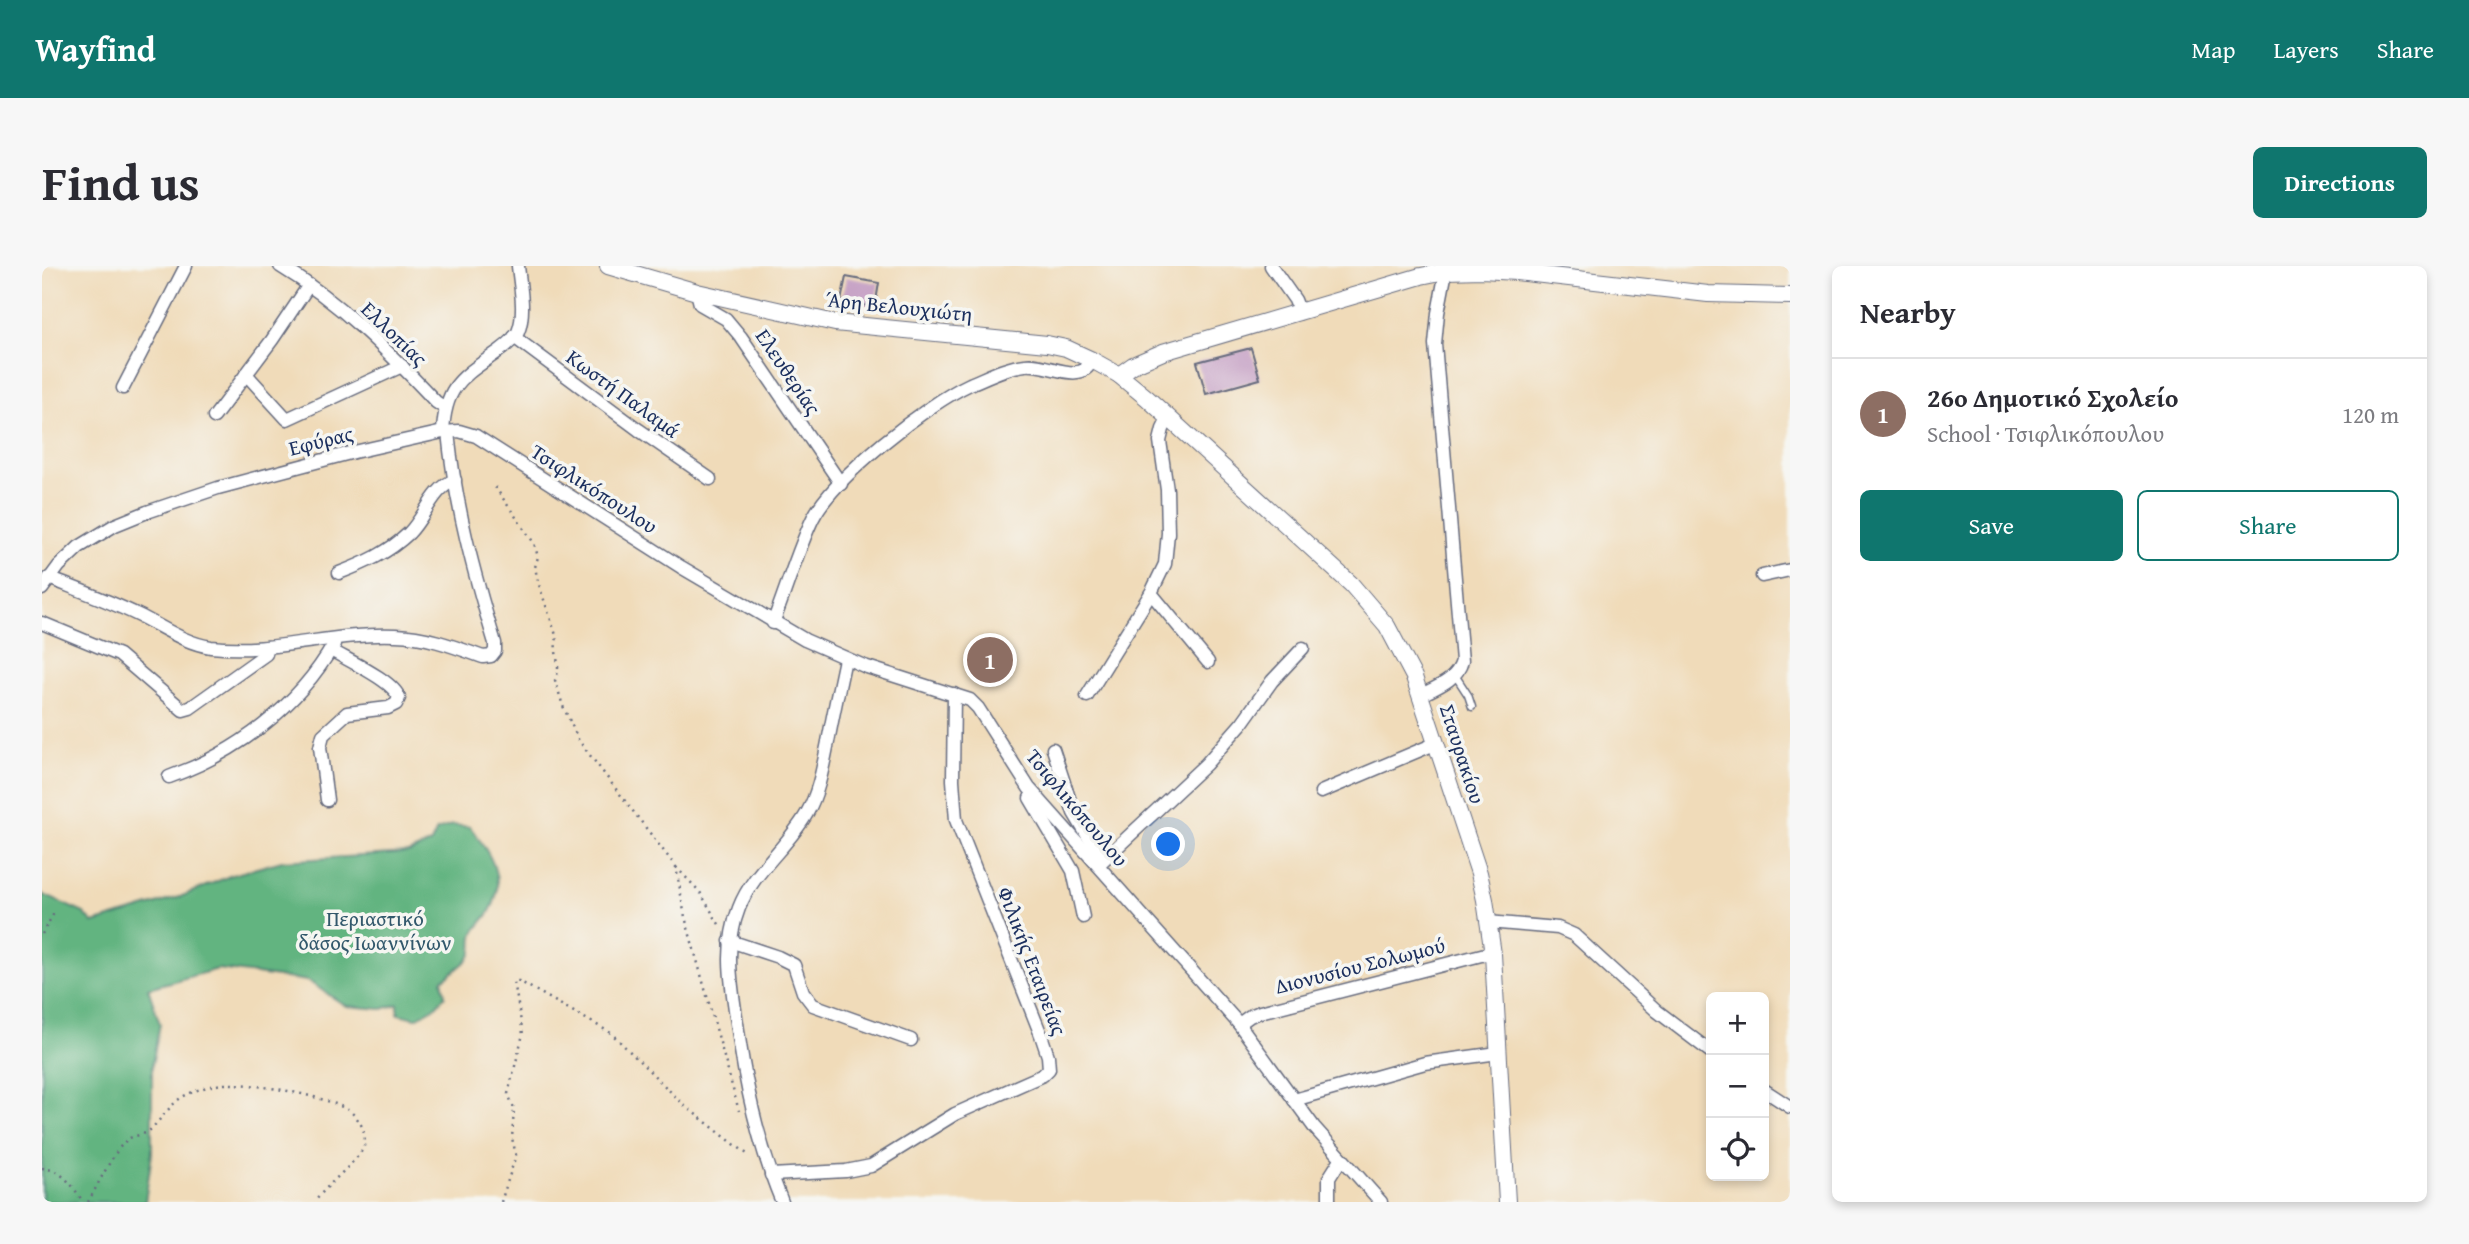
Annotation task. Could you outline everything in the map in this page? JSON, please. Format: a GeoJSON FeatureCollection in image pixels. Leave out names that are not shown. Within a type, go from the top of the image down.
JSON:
{"type":"FeatureCollection","features":[{"type":"Feature","properties":{"kind":"street"},"geometry":{"type":"LineString","coordinates":[[124,388],[186,266]]}},
{"type":"Feature","properties":{"kind":"street","name":"Ελλοπίας"},"geometry":{"type":"LineString","coordinates":[[280,266],[353,320],[445,408]]}},
{"type":"Feature","properties":{"kind":"street"},"geometry":{"type":"LineString","coordinates":[[46,583],[124,609],[200,645],[334,645],[399,635],[438,641],[483,657],[493,655],[495,643],[478,589],[446,432],[445,408],[451,393],[463,378],[518,331],[521,315],[518,266]]}},
{"type":"Feature","properties":{"kind":"street","name":"Άρη Βελουχιώτη"},"geometry":{"type":"LineString","coordinates":[[608,266],[696,292],[835,323],[1066,348],[1119,375],[1169,417]]}},
{"type":"Feature","properties":{"kind":"street"},"geometry":{"type":"LineString","coordinates":[[1271,266],[1295,300],[1300,313]]}},
{"type":"Feature","properties":{"kind":"street"},"geometry":{"type":"LineString","coordinates":[[1119,375],[1133,365],[1163,352],[1438,270],[1482,268],[1708,294],[1790,296]]}},
{"type":"Feature","properties":{"kind":"street"},"geometry":{"type":"LineString","coordinates":[[1421,695],[1455,675],[1462,661],[1435,344],[1438,270]]}},
{"type":"Feature","properties":{"kind":"street"},"geometry":{"type":"LineString","coordinates":[[214,417],[284,324],[309,285]]}},
{"type":"Feature","properties":{"kind":"street","name":"Ελευθερίας"},"geometry":{"type":"LineString","coordinates":[[696,292],[700,304],[726,319],[741,337],[841,484]]}},
{"type":"Feature","properties":{"kind":"street","name":"Κωστή Παλαμά"},"geometry":{"type":"LineString","coordinates":[[514,337],[710,479]]}},
{"type":"Feature","properties":{"kind":"street"},"geometry":{"type":"LineString","coordinates":[[773,623],[820,506],[891,437],[967,386],[1023,365],[1038,364],[1068,373],[1080,372],[1086,369],[1092,360]]}},
{"type":"Feature","properties":{"kind":"street"},"geometry":{"type":"LineString","coordinates":[[246,374],[287,419],[402,366]]}},
{"type":"Feature","properties":{"kind":"street"},"geometry":{"type":"LineString","coordinates":[[1087,696],[1163,571],[1167,553],[1167,490],[1160,441],[1169,417]]}},
{"type":"Feature","properties":{"kind":"street","name":"Σταυρακίου"},"geometry":{"type":"LineString","coordinates":[[1169,417],[1358,592],[1379,615],[1397,641],[1421,695],[1479,873],[1488,922],[1493,952],[1507,1202]]}},
{"type":"Feature","properties":{"kind":"street","name":"Εφύρας"},"geometry":{"type":"LineString","coordinates":[[46,583],[68,557],[89,540],[147,512],[218,488],[294,467],[446,432]]}},
{"type":"Feature","properties":{"kind":"street","name":"Τσιφλικόπουλου"},"geometry":{"type":"LineString","coordinates":[[446,432],[467,432],[476,436],[773,623],[845,659],[970,700],[1052,816],[1239,1024],[1294,1100],[1381,1202]]}},
{"type":"Feature","properties":{"kind":"street"},"geometry":{"type":"LineString","coordinates":[[339,573],[386,553],[418,523],[444,486],[455,480]]}},
{"type":"Feature","properties":{"kind":"street"},"geometry":{"type":"LineString","coordinates":[[1762,576],[1790,570]]}},
{"type":"Feature","properties":{"kind":"street"},"geometry":{"type":"LineString","coordinates":[[1151,593],[1209,662]]}},
{"type":"Feature","properties":{"kind":"street"},"geometry":{"type":"LineString","coordinates":[[42,623],[118,655],[183,710],[190,708],[266,654],[267,647]]}},
{"type":"Feature","properties":{"kind":"street"},"geometry":{"type":"LineString","coordinates":[[169,777],[198,766],[238,744],[271,718],[317,672],[334,645]]}},
{"type":"Feature","properties":{"kind":"street"},"geometry":{"type":"LineString","coordinates":[[327,800],[320,747],[323,734],[342,715],[388,708],[396,704],[399,698],[397,691],[334,645]]}},
{"type":"Feature","properties":{"kind":"street"},"geometry":{"type":"LineString","coordinates":[[1098,865],[1206,764],[1242,723],[1272,681],[1303,648]]}},
{"type":"Feature","properties":{"kind":"street"},"geometry":{"type":"LineString","coordinates":[[782,1202],[764,1156],[743,1065],[729,964],[730,941],[738,909],[747,891],[800,824],[812,804],[822,770],[845,659]]}},
{"type":"Feature","properties":{"kind":"street","name":"Φιλικής Εταιρείας"},"geometry":{"type":"LineString","coordinates":[[771,1175],[836,1172],[871,1167],[955,1114],[1043,1075],[1049,1069],[1041,1035],[956,820],[953,780],[954,694]]}},
{"type":"Feature","properties":{"kind":"street"},"geometry":{"type":"LineString","coordinates":[[1321,792],[1437,743]]}},
{"type":"Feature","properties":{"kind":"street"},"geometry":{"type":"LineString","coordinates":[[1053,749],[1073,813],[1098,855],[1098,865]]}},
{"type":"Feature","properties":{"kind":"street"},"geometry":{"type":"LineString","coordinates":[[1024,780],[1028,796],[1073,871],[1083,917]]}},
{"type":"Feature","properties":{"kind":"street"},"geometry":{"type":"LineString","coordinates":[[1488,922],[1558,928],[1574,935],[1657,1011],[1706,1048]]}},
{"type":"Feature","properties":{"kind":"street"},"geometry":{"type":"LineString","coordinates":[[730,941],[794,965],[803,992],[813,1005],[911,1040]]}},
{"type":"Feature","properties":{"kind":"street","name":"Διονυσίου Σολωμού"},"geometry":{"type":"LineString","coordinates":[[1239,1024],[1260,1012],[1493,952]]}},
{"type":"Feature","properties":{"kind":"street"},"geometry":{"type":"LineString","coordinates":[[1294,1100],[1425,1063],[1498,1053]]}},
{"type":"Feature","properties":{"kind":"street"},"geometry":{"type":"LineString","coordinates":[[1769,1093],[1790,1108]]}},
{"type":"Feature","properties":{"kind":"street"},"geometry":{"type":"LineString","coordinates":[[1329,1202],[1329,1178],[1341,1158]]}},
{"type":"Feature","properties":{"kind":"lane"},"geometry":{"type":"LineString","coordinates":[[1455,675],[1472,707]]}},
{"type":"Feature","properties":{"kind":"path"},"geometry":{"type":"LineString","coordinates":[[495,487],[534,543],[538,556],[535,567],[538,582],[557,638],[555,645],[559,658],[559,673],[555,680],[579,741],[676,867],[700,892],[730,941]]}},
{"type":"Feature","properties":{"kind":"path"},"geometry":{"type":"LineString","coordinates":[[676,867],[692,946],[722,1046],[736,1106],[742,1117]]}},
{"type":"Feature","properties":{"kind":"path"},"geometry":{"type":"LineString","coordinates":[[42,934],[54,913]]}},
{"type":"Feature","properties":{"kind":"path"},"geometry":{"type":"LineString","coordinates":[[501,1202],[516,1155],[512,1138],[514,1108],[508,1094],[523,1034],[514,981],[519,981],[611,1033],[685,1106],[747,1154],[764,1156]]}},
{"type":"Feature","properties":{"kind":"path"},"geometry":{"type":"LineString","coordinates":[[42,1168],[49,1168],[67,1179],[86,1202],[126,1141],[149,1132],[172,1106],[187,1095],[214,1086],[233,1084],[290,1092],[335,1104],[352,1113],[359,1121],[365,1135],[361,1153],[328,1184],[315,1202]]}},
{"type":"Feature","properties":{"kind":"green space","name":"Περιαστικό δάσος Ιωαννίνων"},"geometry":{"type":"Polygon","coordinates":[[[452,825],[470,827],[477,836],[494,866],[497,888],[490,911],[474,933],[471,955],[442,980],[445,996],[434,1008],[416,1018],[398,1014],[398,1004],[382,1009],[346,1006],[308,981],[218,969],[148,988],[160,1024],[152,1064],[152,1153],[145,1202],[42,1202],[42,894],[84,913],[93,923],[180,897],[232,875],[282,861],[408,853],[431,843],[437,830],[452,825]]]}},
{"type":"Feature","properties":{"kind":"building"},"geometry":{"type":"Polygon","coordinates":[[[846,277],[879,283],[875,307],[841,301],[846,277]]]}},
{"type":"Feature","properties":{"kind":"building"},"geometry":{"type":"Polygon","coordinates":[[[1251,348],[1260,379],[1206,394],[1197,362],[1251,348]]]}},
{"type":"Feature","properties":{"kind":"place","name":"26ο Δημοτικό Σχολείο"},"geometry":{"type":"Point","coordinates":[990,660]}}]}
